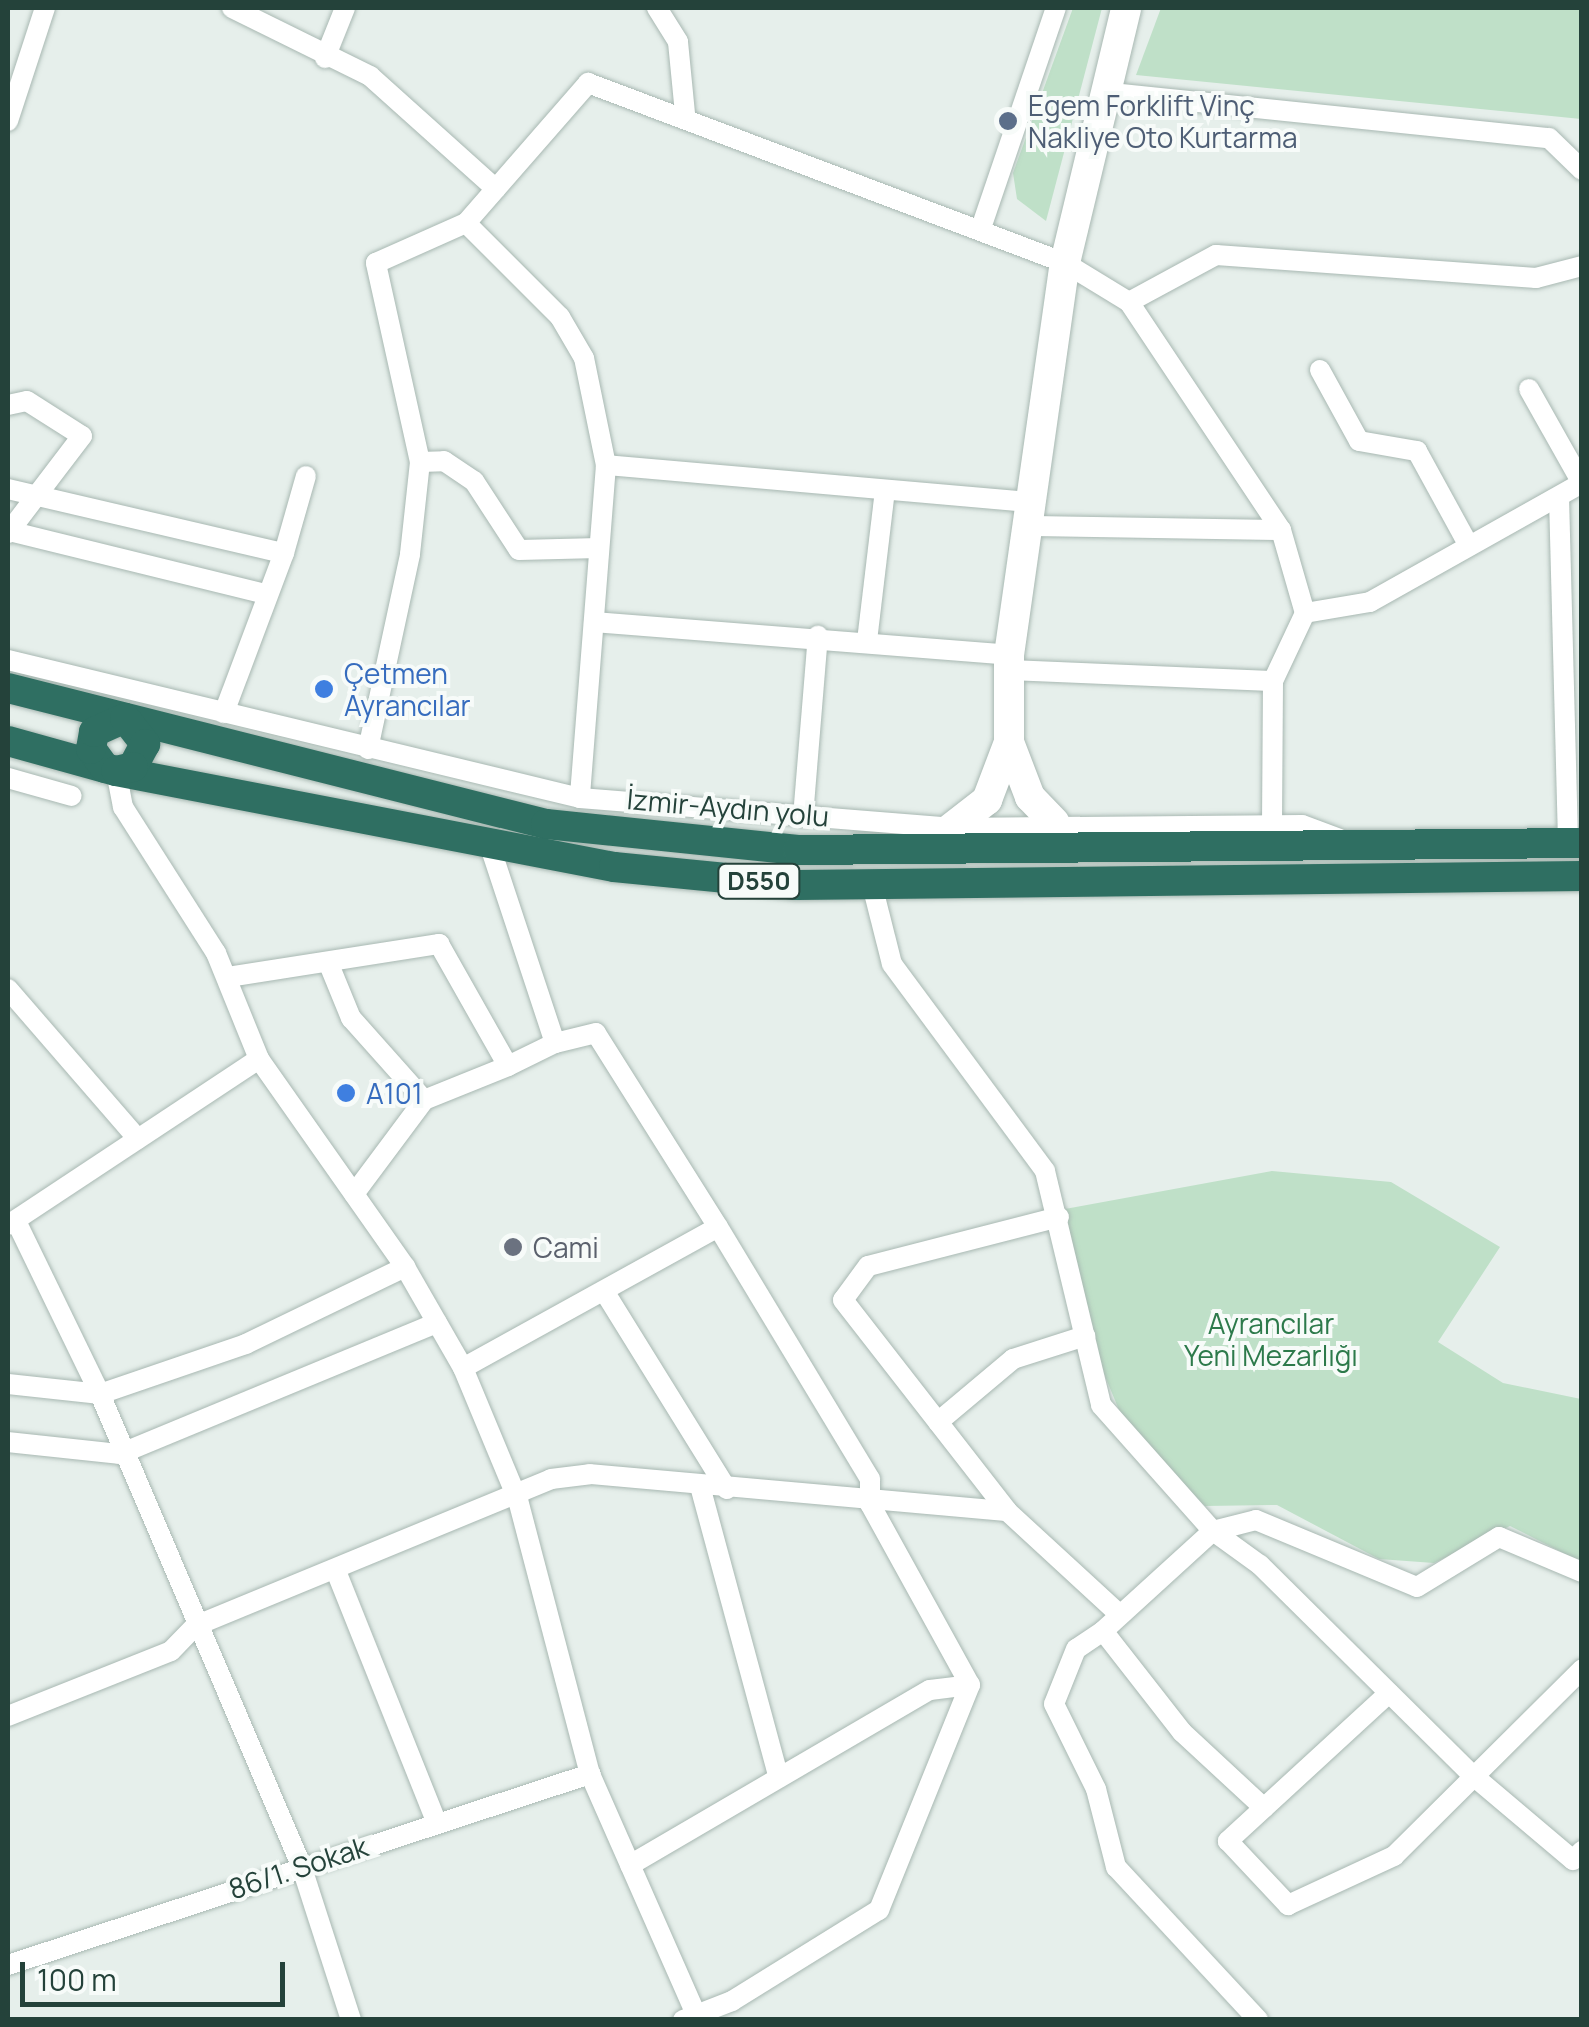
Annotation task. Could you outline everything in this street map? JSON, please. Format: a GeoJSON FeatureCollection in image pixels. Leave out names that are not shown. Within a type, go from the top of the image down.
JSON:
{"type":"FeatureCollection","features":[{"type":"Feature","properties":{"kind":"highway","name":"İzmir-Aydın yolu"},"geometry":{"type":"LineString","coordinates":[[8,688],[546,824],[798,850],[914,847],[964,836],[1359,845],[1575,843]]}},
{"type":"Feature","properties":{"kind":"highway"},"geometry":{"type":"LineString","coordinates":[[110,769],[133,766],[145,744],[125,718]]}},
{"type":"Feature","properties":{"kind":"highway","name":"D550"},"geometry":{"type":"LineString","coordinates":[[8,741],[110,769],[614,867],[872,885],[1582,876]]}},
{"type":"Feature","properties":{"kind":"street"},"geometry":{"type":"LineString","coordinates":[[8,121],[45,8]]}},
{"type":"Feature","properties":{"kind":"street"},"geometry":{"type":"LineString","coordinates":[[232,8],[325,58],[370,76],[496,188]]}},
{"type":"Feature","properties":{"kind":"street"},"geometry":{"type":"LineString","coordinates":[[325,58],[345,8]]}},
{"type":"Feature","properties":{"kind":"street"},"geometry":{"type":"LineString","coordinates":[[657,8],[678,42],[685,113]]}},
{"type":"Feature","properties":{"kind":"street"},"geometry":{"type":"LineString","coordinates":[[982,225],[1056,8]]}},
{"type":"Feature","properties":{"kind":"street"},"geometry":{"type":"LineString","coordinates":[[964,836],[987,800],[1009,742],[1009,662],[1065,263],[1102,92],[1126,8]]}},
{"type":"Feature","properties":{"kind":"street"},"geometry":{"type":"LineString","coordinates":[[368,749],[410,554],[420,462],[376,262],[466,222],[588,83],[685,113],[982,225],[1065,263],[1129,302],[1281,530],[1305,613],[1273,681],[1272,825]]}},
{"type":"Feature","properties":{"kind":"street"},"geometry":{"type":"LineString","coordinates":[[1102,92],[1549,138],[1582,170]]}},
{"type":"Feature","properties":{"kind":"street"},"geometry":{"type":"LineString","coordinates":[[466,222],[560,317],[584,358],[606,465],[580,798]]}},
{"type":"Feature","properties":{"kind":"street"},"geometry":{"type":"LineString","coordinates":[[1129,302],[1216,255],[1536,278],[1582,266]]}},
{"type":"Feature","properties":{"kind":"street"},"geometry":{"type":"LineString","coordinates":[[1320,370],[1358,440],[1417,451],[1468,544]]}},
{"type":"Feature","properties":{"kind":"street"},"geometry":{"type":"LineString","coordinates":[[1305,613],[1370,602],[1582,483],[1529,388]]}},
{"type":"Feature","properties":{"kind":"street"},"geometry":{"type":"LineString","coordinates":[[8,405],[27,401],[82,436],[8,532],[265,594]]}},
{"type":"Feature","properties":{"kind":"street"},"geometry":{"type":"LineString","coordinates":[[420,462],[444,461],[474,481],[519,550],[600,548]]}},
{"type":"Feature","properties":{"kind":"street"},"geometry":{"type":"LineString","coordinates":[[606,465],[885,490],[1029,514],[1281,530]]}},
{"type":"Feature","properties":{"kind":"street"},"geometry":{"type":"LineString","coordinates":[[224,713],[265,594],[284,553],[306,476]]}},
{"type":"Feature","properties":{"kind":"street"},"geometry":{"type":"LineString","coordinates":[[8,489],[284,553]]}},
{"type":"Feature","properties":{"kind":"street"},"geometry":{"type":"LineString","coordinates":[[867,641],[885,490]]}},
{"type":"Feature","properties":{"kind":"street"},"geometry":{"type":"LineString","coordinates":[[1559,497],[1572,649],[1575,843]]}},
{"type":"Feature","properties":{"kind":"street"},"geometry":{"type":"LineString","coordinates":[[594,622],[818,636],[1009,662],[1273,681]]}},
{"type":"Feature","properties":{"kind":"street"},"geometry":{"type":"LineString","coordinates":[[804,817],[818,636]]}},
{"type":"Feature","properties":{"kind":"street"},"geometry":{"type":"LineString","coordinates":[[8,660],[580,798],[804,817],[964,836],[1054,822],[1272,825],[1359,845]]}},
{"type":"Feature","properties":{"kind":"street"},"geometry":{"type":"LineString","coordinates":[[1009,742],[1030,797],[1054,822]]}},
{"type":"Feature","properties":{"kind":"street"},"geometry":{"type":"LineString","coordinates":[[110,769],[123,807],[228,978],[258,1059],[405,1267],[463,1368],[518,1500],[590,1774],[690,2016],[879,1910],[970,1685]]}},
{"type":"Feature","properties":{"kind":"street"},"geometry":{"type":"LineString","coordinates":[[8,778],[72,796]]}},
{"type":"Feature","properties":{"kind":"street"},"geometry":{"type":"LineString","coordinates":[[490,844],[555,1043]]}},
{"type":"Feature","properties":{"kind":"street"},"geometry":{"type":"LineString","coordinates":[[872,885],[892,964],[1045,1171],[1101,1405],[1213,1532],[1260,1565],[1477,1779],[1573,1860],[1582,1851]]}},
{"type":"Feature","properties":{"kind":"street"},"geometry":{"type":"LineString","coordinates":[[228,978],[439,944],[508,1066]]}},
{"type":"Feature","properties":{"kind":"street"},"geometry":{"type":"LineString","coordinates":[[328,962],[351,1018],[424,1100]]}},
{"type":"Feature","properties":{"kind":"street"},"geometry":{"type":"LineString","coordinates":[[8,988],[138,1139]]}},
{"type":"Feature","properties":{"kind":"street"},"geometry":{"type":"LineString","coordinates":[[354,1194],[424,1100],[555,1043],[596,1034],[870,1479],[870,1504],[970,1685]]}},
{"type":"Feature","properties":{"kind":"street"},"geometry":{"type":"LineString","coordinates":[[258,1059],[12,1222],[100,1394],[120,1454],[301,1866],[351,2020]]}},
{"type":"Feature","properties":{"kind":"street"},"geometry":{"type":"LineString","coordinates":[[1058,1217],[868,1266],[843,1300],[1007,1511],[1116,1612]]}},
{"type":"Feature","properties":{"kind":"street"},"geometry":{"type":"LineString","coordinates":[[463,1368],[718,1227]]}},
{"type":"Feature","properties":{"kind":"street"},"geometry":{"type":"LineString","coordinates":[[8,1384],[100,1394],[246,1344],[405,1267]]}},
{"type":"Feature","properties":{"kind":"street"},"geometry":{"type":"LineString","coordinates":[[604,1291],[728,1489]]}},
{"type":"Feature","properties":{"kind":"street"},"geometry":{"type":"LineString","coordinates":[[8,1442],[120,1454],[437,1323]]}},
{"type":"Feature","properties":{"kind":"street"},"geometry":{"type":"LineString","coordinates":[[938,1422],[1014,1360],[1085,1336]]}},
{"type":"Feature","properties":{"kind":"street"},"geometry":{"type":"LineString","coordinates":[[8,1716],[171,1651],[195,1626],[518,1500],[551,1479],[590,1474],[870,1504],[1007,1511]]}},
{"type":"Feature","properties":{"kind":"street"},"geometry":{"type":"LineString","coordinates":[[700,1486],[779,1778]]}},
{"type":"Feature","properties":{"kind":"street"},"geometry":{"type":"LineString","coordinates":[[1258,2020],[1116,1867],[1096,1789],[1054,1704],[1076,1649],[1102,1631],[1116,1612],[1213,1532],[1256,1520],[1417,1587],[1499,1537],[1582,1572]]}},
{"type":"Feature","properties":{"kind":"street"},"geometry":{"type":"LineString","coordinates":[[336,1571],[437,1823]]}},
{"type":"Feature","properties":{"kind":"street"},"geometry":{"type":"LineString","coordinates":[[1102,1631],[1182,1732],[1264,1808]]}},
{"type":"Feature","properties":{"kind":"street"},"geometry":{"type":"LineString","coordinates":[[1389,1692],[1228,1841],[1288,1906],[1394,1856],[1477,1779],[1582,1669]]}},
{"type":"Feature","properties":{"kind":"street"},"geometry":{"type":"LineString","coordinates":[[630,1865],[930,1690],[970,1685]]}},
{"type":"Feature","properties":{"kind":"street","name":"86/1. Sokak"},"geometry":{"type":"LineString","coordinates":[[8,1966],[301,1866],[590,1774]]}},
{"type":"Feature","properties":{"kind":"green space"},"geometry":{"type":"Polygon","coordinates":[[[1073,8],[1102,8],[1046,221],[1017,199],[1013,173],[1073,8]]]}},
{"type":"Feature","properties":{"kind":"green space"},"geometry":{"type":"Polygon","coordinates":[[[1161,8],[1581,8],[1581,119],[1136,75],[1161,8]]]}},
{"type":"Feature","properties":{"kind":"green space","name":"Ayrancılar Yeni Mezarlığı"},"geometry":{"type":"Polygon","coordinates":[[[1272,1171],[1391,1182],[1500,1247],[1438,1342],[1503,1383],[1581,1399],[1581,1562],[1510,1526],[1434,1563],[1379,1559],[1277,1505],[1205,1506],[1129,1434],[1090,1340],[1065,1209],[1272,1171]]]}},
{"type":"Feature","properties":{"kind":"place","name":"Egem Forklift Vinç Nakliye Oto Kurtarma"},"geometry":{"type":"Point","coordinates":[1008,121]}},
{"type":"Feature","properties":{"kind":"place","name":"Çetmen Ayrancılar"},"geometry":{"type":"Point","coordinates":[324,689]}},
{"type":"Feature","properties":{"kind":"place","name":"A101"},"geometry":{"type":"Point","coordinates":[346,1093]}},
{"type":"Feature","properties":{"kind":"place","name":"Cami"},"geometry":{"type":"Point","coordinates":[513,1247]}}]}
